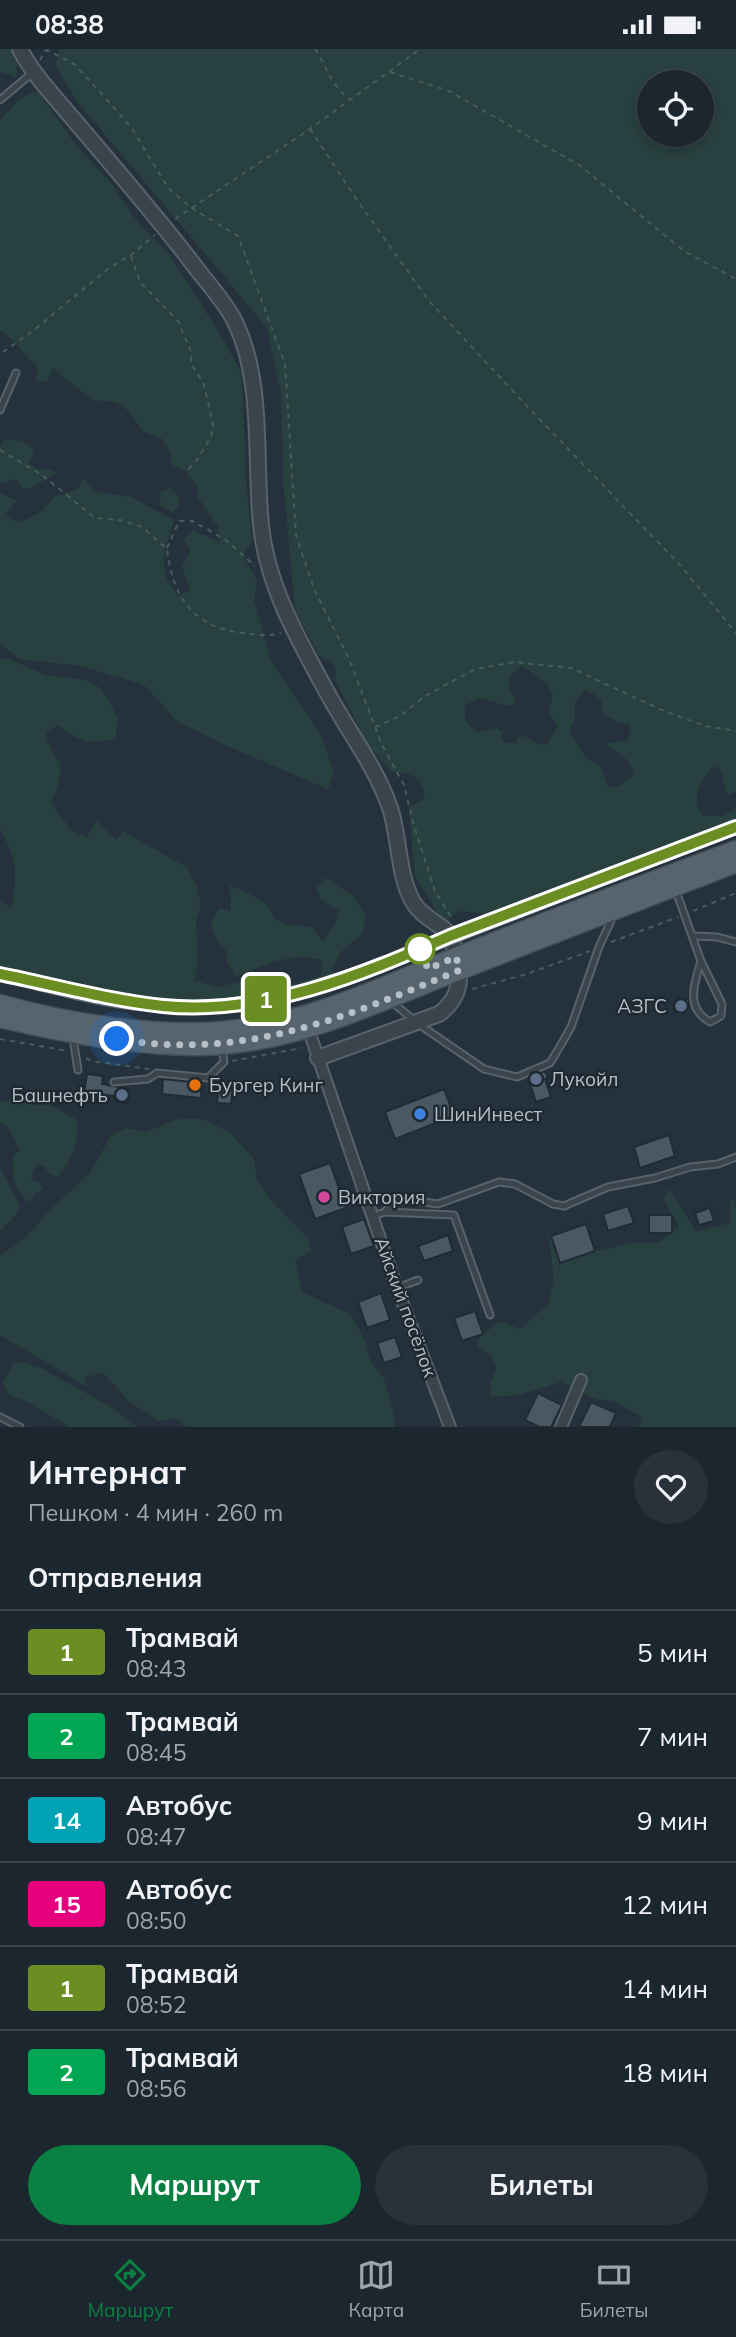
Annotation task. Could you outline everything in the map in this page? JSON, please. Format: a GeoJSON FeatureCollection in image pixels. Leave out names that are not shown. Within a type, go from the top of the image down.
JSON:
{"type":"FeatureCollection","features":[{"type":"Feature","properties":{"kind":"main road"},"geometry":{"type":"LineString","coordinates":[[0,1018],[140,1043],[222,1045],[308,1028],[459,970],[736,850]]}},
{"type":"Feature","properties":{"kind":"main road"},"geometry":{"type":"LineString","coordinates":[[0,1004],[145,1031],[190,1033],[230,1031],[265,1025],[307,1014],[428,969],[459,970],[736,863]]}},
{"type":"Feature","properties":{"kind":"street"},"geometry":{"type":"LineString","coordinates":[[20,49],[34,71],[164,227],[232,316],[246,346],[252,379],[261,526],[269,569],[294,629],[390,806],[398,853],[413,901],[425,916],[447,932],[459,970],[458,992],[447,1008],[439,1014],[318,1058]]}},
{"type":"Feature","properties":{"kind":"street","name":"Айский посёлок"},"geometry":{"type":"LineString","coordinates":[[308,1028],[397,1288],[450,1427]]}},
{"type":"Feature","properties":{"kind":"street"},"geometry":{"type":"LineString","coordinates":[[561,1427],[581,1380]]}},
{"type":"Feature","properties":{"kind":"lane"},"geometry":{"type":"LineString","coordinates":[[0,100],[34,71]]}},
{"type":"Feature","properties":{"kind":"lane"},"geometry":{"type":"LineString","coordinates":[[0,410],[16,373]]}},
{"type":"Feature","properties":{"kind":"lane"},"geometry":{"type":"LineString","coordinates":[[675,888],[701,961],[722,1004],[721,1016],[710,1023],[701,1017],[691,993],[701,961]]}},
{"type":"Feature","properties":{"kind":"lane"},"geometry":{"type":"LineString","coordinates":[[388,999],[417,1023],[484,1069],[516,1077],[550,1063],[571,1027],[599,947],[615,911]]}},
{"type":"Feature","properties":{"kind":"lane"},"geometry":{"type":"LineString","coordinates":[[693,936],[718,937],[736,942]]}},
{"type":"Feature","properties":{"kind":"lane"},"geometry":{"type":"LineString","coordinates":[[71,1031],[78,1070]]}},
{"type":"Feature","properties":{"kind":"lane"},"geometry":{"type":"LineString","coordinates":[[114,1082],[148,1079],[157,1073],[208,1078],[224,1062],[222,1045]]}},
{"type":"Feature","properties":{"kind":"lane"},"geometry":{"type":"LineString","coordinates":[[385,1212],[392,1203],[409,1199],[438,1204],[499,1182],[515,1184],[554,1205],[564,1206],[608,1187],[655,1178],[690,1167],[718,1164],[736,1157]]}},
{"type":"Feature","properties":{"kind":"lane"},"geometry":{"type":"LineString","coordinates":[[373,1216],[385,1212],[454,1215],[491,1315]]}},
{"type":"Feature","properties":{"kind":"lane"},"geometry":{"type":"LineString","coordinates":[[397,1288],[418,1280]]}},
{"type":"Feature","properties":{"kind":"lane"},"geometry":{"type":"LineString","coordinates":[[0,1417],[20,1427]]}},
{"type":"Feature","properties":{"kind":"path"},"geometry":{"type":"LineString","coordinates":[[45,49],[74,64],[102,93],[131,127],[168,188],[190,207],[238,236],[285,364],[296,535],[314,589],[349,659],[382,745],[404,785],[435,891],[456,924]]}},
{"type":"Feature","properties":{"kind":"path"},"geometry":{"type":"LineString","coordinates":[[315,49],[335,87],[350,100]]}},
{"type":"Feature","properties":{"kind":"path"},"geometry":{"type":"LineString","coordinates":[[3,352],[190,207],[310,129],[420,49]]}},
{"type":"Feature","properties":{"kind":"path"},"geometry":{"type":"LineString","coordinates":[[389,71],[449,92],[579,166],[684,251],[736,279]]}},
{"type":"Feature","properties":{"kind":"path"},"geometry":{"type":"LineString","coordinates":[[310,129],[429,300],[681,566],[736,633]]}},
{"type":"Feature","properties":{"kind":"path"},"geometry":{"type":"LineString","coordinates":[[131,255],[140,282],[178,321],[191,352],[191,364],[204,384],[213,425],[211,437],[196,461],[186,471]]}},
{"type":"Feature","properties":{"kind":"path"},"geometry":{"type":"LineString","coordinates":[[0,450],[43,475],[95,518],[120,520],[142,527],[167,549]]}},
{"type":"Feature","properties":{"kind":"path"},"geometry":{"type":"LineString","coordinates":[[269,569],[250,564],[227,541],[192,521],[179,521],[167,549],[170,575],[181,600],[205,622],[228,631],[273,636],[294,629]]}},
{"type":"Feature","properties":{"kind":"path"},"geometry":{"type":"LineString","coordinates":[[375,727],[400,716],[425,696],[475,670],[514,662],[571,668],[664,711],[705,726],[736,731]]}},
{"type":"Feature","properties":{"kind":"green space"},"geometry":{"type":"Polygon","coordinates":[[[0,49],[10,49],[18,63],[16,77],[0,72],[0,49]]]}},
{"type":"Feature","properties":{"kind":"green space"},"geometry":{"type":"Polygon","coordinates":[[[60,49],[736,49],[736,791],[731,795],[725,792],[722,771],[714,766],[701,783],[697,804],[704,816],[723,816],[736,808],[736,825],[493,919],[480,913],[459,911],[444,923],[415,876],[409,807],[425,798],[424,790],[415,777],[391,771],[368,745],[335,680],[333,662],[319,656],[295,610],[283,480],[281,395],[267,328],[76,100],[55,64],[60,49]],[[522,666],[509,677],[510,692],[516,700],[514,705],[478,698],[465,706],[466,722],[477,732],[496,728],[502,732],[504,743],[516,743],[519,737],[525,736],[537,744],[546,745],[558,726],[549,713],[553,694],[545,682],[522,666]],[[586,689],[575,702],[575,719],[569,731],[586,758],[600,765],[608,787],[620,786],[634,775],[632,769],[623,756],[604,743],[626,741],[631,732],[629,724],[616,721],[602,713],[601,700],[586,689]]]}},
{"type":"Feature","properties":{"kind":"green space"},"geometry":{"type":"Polygon","coordinates":[[[37,91],[77,146],[114,187],[134,217],[167,251],[242,374],[246,480],[252,541],[243,556],[257,581],[254,599],[271,661],[321,735],[334,773],[328,789],[178,722],[144,685],[81,666],[19,659],[0,643],[0,492],[17,501],[6,513],[11,520],[24,521],[43,510],[55,496],[77,490],[83,478],[96,492],[131,497],[174,520],[165,551],[164,569],[171,587],[179,596],[190,590],[182,567],[191,550],[183,540],[193,530],[219,542],[218,527],[197,496],[198,487],[186,472],[171,464],[171,453],[161,438],[143,431],[124,406],[92,400],[53,368],[47,382],[36,381],[37,366],[0,330],[0,120],[21,98],[37,91]]]}},
{"type":"Feature","properties":{"kind":"green space"},"geometry":{"type":"Polygon","coordinates":[[[4,441],[26,443],[34,451],[29,463],[38,470],[57,472],[31,488],[23,489],[16,479],[0,483],[0,447],[4,441]]]}},
{"type":"Feature","properties":{"kind":"green space"},"geometry":{"type":"Polygon","coordinates":[[[170,488],[180,499],[179,506],[172,512],[160,505],[161,492],[170,488]]]}},
{"type":"Feature","properties":{"kind":"green space"},"geometry":{"type":"Polygon","coordinates":[[[7,658],[45,675],[86,680],[100,688],[108,698],[118,720],[115,738],[99,742],[85,741],[58,725],[46,732],[61,769],[51,803],[72,831],[87,837],[97,821],[116,840],[123,831],[188,868],[201,905],[196,920],[198,963],[194,980],[216,987],[246,981],[291,984],[321,976],[322,960],[301,957],[279,961],[236,976],[211,924],[219,908],[231,912],[230,885],[262,902],[274,918],[285,924],[311,927],[323,941],[335,925],[339,911],[321,900],[316,886],[326,878],[353,896],[366,914],[362,934],[341,952],[330,982],[317,990],[273,996],[236,1006],[188,1005],[125,998],[103,993],[80,981],[63,984],[47,982],[26,970],[0,970],[0,899],[11,909],[15,887],[13,858],[0,829],[0,660],[7,658]]]}},
{"type":"Feature","properties":{"kind":"green space"},"geometry":{"type":"Polygon","coordinates":[[[34,1095],[77,1120],[77,1136],[68,1163],[58,1176],[50,1175],[45,1167],[36,1164],[31,1180],[40,1183],[43,1189],[35,1194],[30,1203],[20,1193],[14,1181],[13,1160],[15,1153],[20,1151],[6,1124],[0,1123],[0,1101],[34,1095]]]}},
{"type":"Feature","properties":{"kind":"green space"},"geometry":{"type":"Polygon","coordinates":[[[181,1118],[202,1119],[229,1132],[254,1159],[257,1180],[269,1198],[308,1238],[311,1251],[295,1261],[302,1292],[350,1314],[365,1340],[371,1363],[384,1378],[394,1427],[187,1427],[175,1418],[159,1421],[130,1402],[103,1373],[85,1377],[86,1386],[0,1335],[0,1256],[27,1236],[52,1208],[89,1174],[111,1136],[125,1128],[146,1132],[181,1118]]]}},
{"type":"Feature","properties":{"kind":"green space"},"geometry":{"type":"Polygon","coordinates":[[[0,1168],[20,1206],[15,1216],[0,1231],[0,1168]]]}},
{"type":"Feature","properties":{"kind":"green space"},"geometry":{"type":"Polygon","coordinates":[[[669,1188],[696,1232],[730,1223],[730,1198],[736,1202],[736,1427],[638,1427],[643,1418],[614,1401],[596,1399],[561,1382],[519,1395],[491,1397],[490,1385],[496,1367],[492,1356],[478,1347],[478,1339],[499,1321],[520,1329],[548,1304],[554,1283],[549,1236],[567,1232],[599,1251],[631,1243],[658,1243],[679,1226],[664,1200],[669,1188]]]}},
{"type":"Feature","properties":{"kind":"green space"},"geometry":{"type":"Polygon","coordinates":[[[21,1362],[39,1367],[113,1408],[137,1427],[70,1427],[24,1400],[13,1397],[5,1389],[3,1382],[13,1363],[21,1362]]]}},
{"type":"Feature","properties":{"kind":"building","name":"АЗГС"},"geometry":{"type":"Polygon","coordinates":[[[679,997],[684,1000],[689,998],[684,1014],[673,1008],[679,997]]]}},
{"type":"Feature","properties":{"kind":"building"},"geometry":{"type":"Polygon","coordinates":[[[545,1071],[551,1097],[536,1102],[528,1078],[545,1071]]]}},
{"type":"Feature","properties":{"kind":"building"},"geometry":{"type":"Polygon","coordinates":[[[87,1074],[103,1076],[102,1084],[129,1089],[127,1103],[114,1101],[115,1096],[84,1093],[87,1074]]]}},
{"type":"Feature","properties":{"kind":"building"},"geometry":{"type":"Polygon","coordinates":[[[163,1079],[202,1083],[201,1098],[162,1094],[163,1079]]]}},
{"type":"Feature","properties":{"kind":"building"},"geometry":{"type":"Polygon","coordinates":[[[219,1083],[233,1085],[231,1104],[217,1103],[219,1083]]]}},
{"type":"Feature","properties":{"kind":"building","name":"ШинИнвест"},"geometry":{"type":"Polygon","coordinates":[[[444,1089],[454,1116],[395,1139],[385,1112],[444,1089]]]}},
{"type":"Feature","properties":{"kind":"building"},"geometry":{"type":"Polygon","coordinates":[[[669,1135],[675,1156],[640,1168],[634,1147],[669,1135]]]}},
{"type":"Feature","properties":{"kind":"building","name":"Виктория"},"geometry":{"type":"Polygon","coordinates":[[[330,1163],[346,1208],[315,1219],[299,1174],[330,1163]]]}},
{"type":"Feature","properties":{"kind":"building"},"geometry":{"type":"Polygon","coordinates":[[[628,1206],[634,1223],[608,1231],[603,1214],[628,1206]]]}},
{"type":"Feature","properties":{"kind":"building"},"geometry":{"type":"Polygon","coordinates":[[[710,1208],[714,1221],[699,1225],[695,1213],[710,1208]]]}},
{"type":"Feature","properties":{"kind":"building"},"geometry":{"type":"Polygon","coordinates":[[[649,1215],[672,1215],[672,1233],[649,1233],[649,1215]]]}},
{"type":"Feature","properties":{"kind":"building"},"geometry":{"type":"Polygon","coordinates":[[[364,1219],[374,1246],[351,1254],[342,1227],[364,1219]]]}},
{"type":"Feature","properties":{"kind":"building"},"geometry":{"type":"Polygon","coordinates":[[[586,1224],[595,1251],[560,1263],[551,1236],[586,1224]]]}},
{"type":"Feature","properties":{"kind":"building"},"geometry":{"type":"Polygon","coordinates":[[[448,1235],[453,1251],[424,1261],[418,1246],[448,1235]]]}},
{"type":"Feature","properties":{"kind":"building"},"geometry":{"type":"Polygon","coordinates":[[[381,1293],[390,1320],[367,1328],[358,1302],[381,1293]]]}},
{"type":"Feature","properties":{"kind":"building"},"geometry":{"type":"Polygon","coordinates":[[[475,1311],[483,1334],[462,1341],[454,1318],[475,1311]]]}},
{"type":"Feature","properties":{"kind":"building"},"geometry":{"type":"Polygon","coordinates":[[[395,1337],[402,1357],[384,1363],[377,1343],[395,1337]]]}},
{"type":"Feature","properties":{"kind":"building"},"geometry":{"type":"Polygon","coordinates":[[[538,1393],[562,1405],[551,1427],[539,1427],[525,1420],[538,1393]]]}},
{"type":"Feature","properties":{"kind":"building"},"geometry":{"type":"Polygon","coordinates":[[[591,1402],[616,1413],[610,1427],[579,1427],[591,1402]]]}},
{"type":"Feature","properties":{"kind":"tram line","name":"1"},"geometry":{"type":"LineString","coordinates":[[0,974],[164,1006],[200,1007],[287,996],[404,956],[736,827]]}},
{"type":"Feature","properties":{"kind":"tram line"},"geometry":{"type":"LineString","coordinates":[[0,981],[103,1005],[137,1010],[198,1013],[283,1002],[369,976],[736,834]]}},
{"type":"Feature","properties":{"kind":"place","name":"АЗГС"},"geometry":{"type":"Point","coordinates":[681,1006]}},
{"type":"Feature","properties":{"kind":"place","name":"Лукойл"},"geometry":{"type":"Point","coordinates":[536,1079]}},
{"type":"Feature","properties":{"kind":"place","name":"Бургер Кинг"},"geometry":{"type":"Point","coordinates":[195,1085]}},
{"type":"Feature","properties":{"kind":"place","name":"Башнефть"},"geometry":{"type":"Point","coordinates":[122,1095]}},
{"type":"Feature","properties":{"kind":"place","name":"ШинИнвест"},"geometry":{"type":"Point","coordinates":[420,1114]}},
{"type":"Feature","properties":{"kind":"place","name":"Виктория"},"geometry":{"type":"Point","coordinates":[324,1197]}},
{"type":"Feature","properties":{"kind":"route"},"geometry":{"type":"LineString","coordinates":[[117,1039],[186,1046],[222,1045],[260,1039],[308,1028],[460,970],[456,957],[428,969],[420,949]]}}]}
